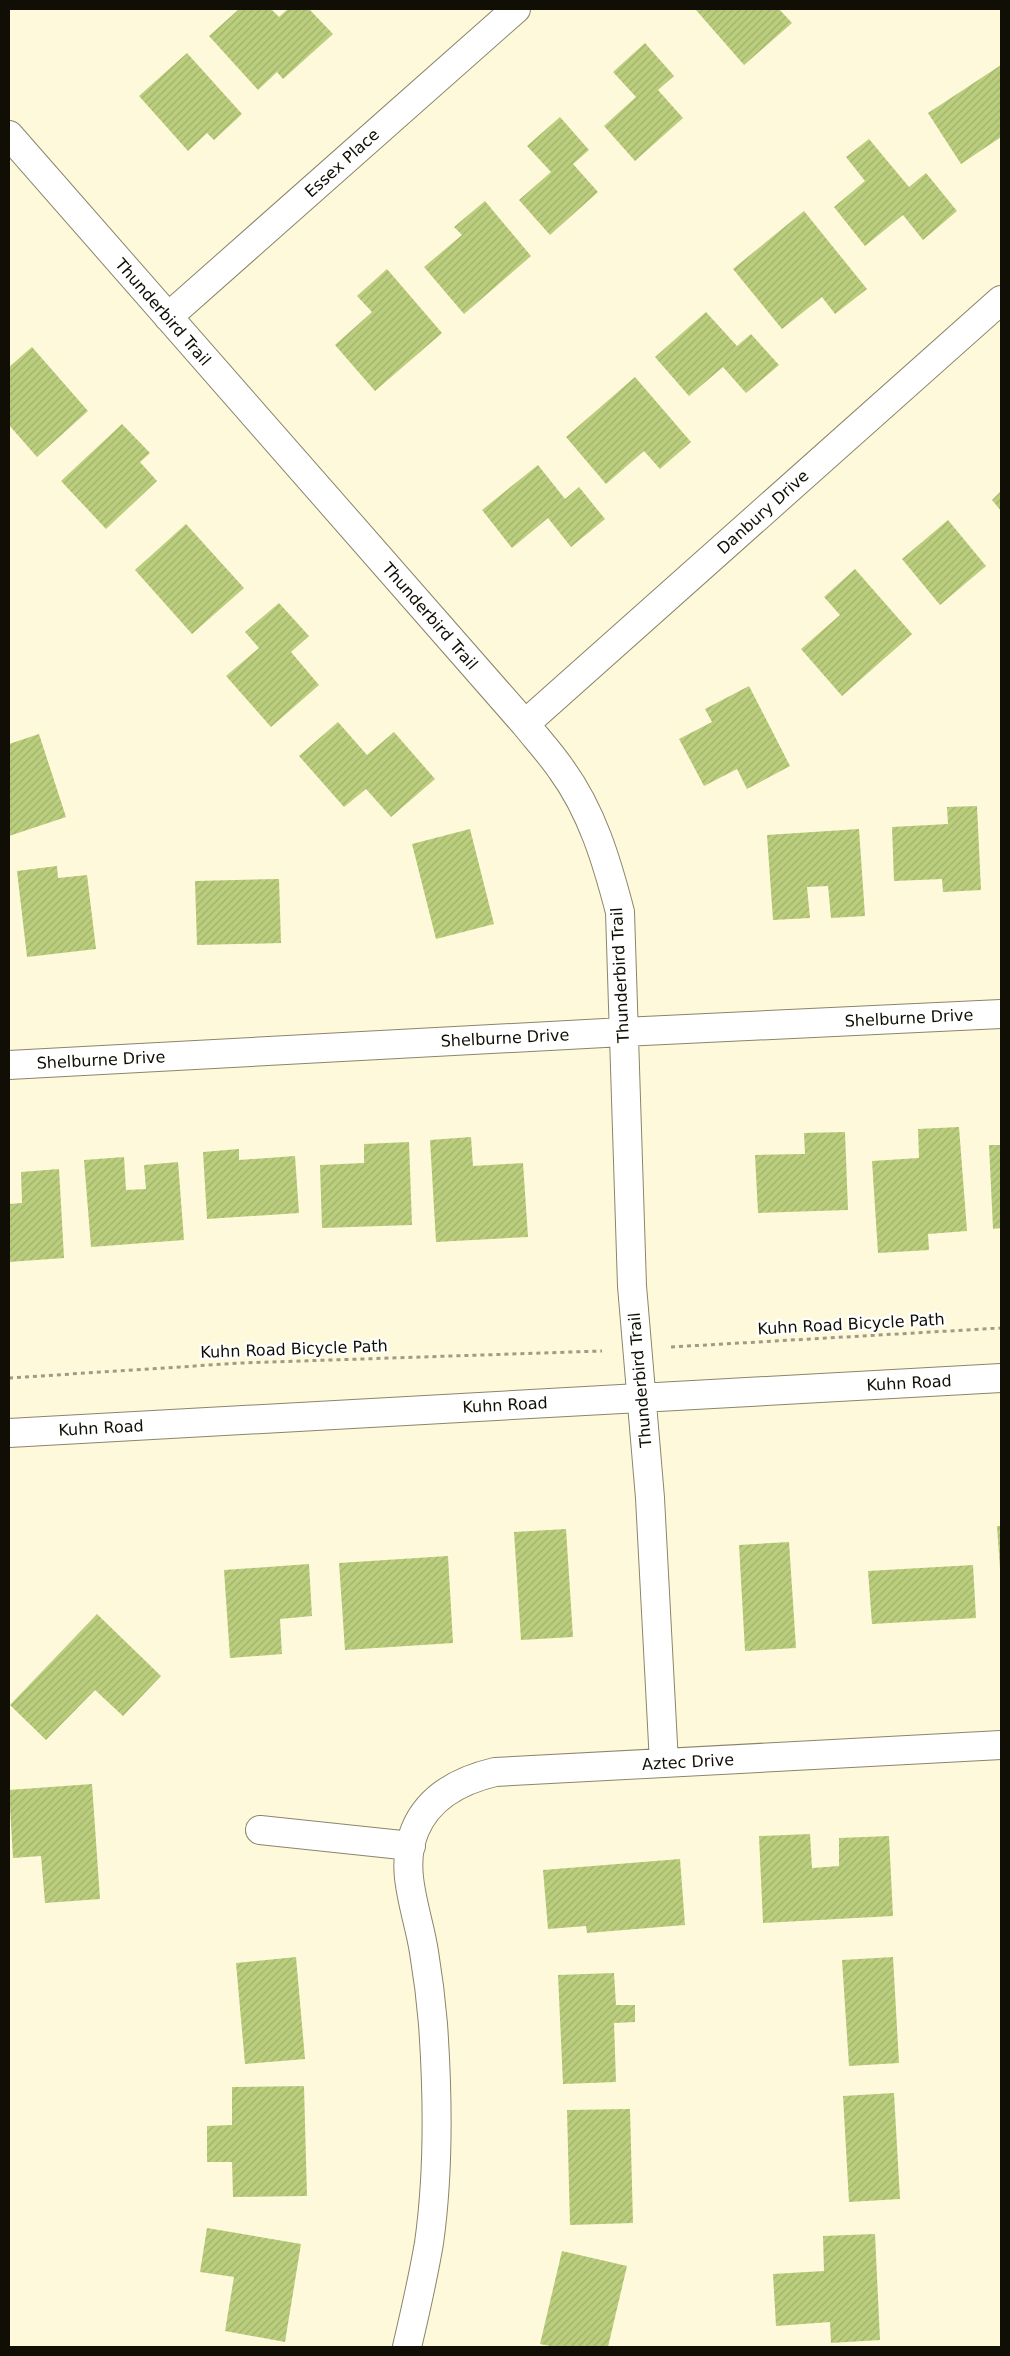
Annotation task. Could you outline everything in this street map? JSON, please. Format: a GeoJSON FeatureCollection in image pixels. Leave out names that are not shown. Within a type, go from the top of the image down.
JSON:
{"type":"FeatureCollection","features":[{"type":"Feature","properties":{"kind":"street","name":"Essex Place"},"geometry":{"type":"LineString","coordinates":[[168,317],[516,9]]}},
{"type":"Feature","properties":{"kind":"street","name":"Thunderbird Trail"},"geometry":{"type":"LineString","coordinates":[[9,136],[525,724],[562,770],[586,812],[606,859],[620,912],[632,1286],[650,1498],[664,1763]]}},
{"type":"Feature","properties":{"kind":"street","name":"Danbury Drive"},"geometry":{"type":"LineString","coordinates":[[525,724],[1001,300]]}},
{"type":"Feature","properties":{"kind":"street","name":"Shelburne Drive"},"geometry":{"type":"LineString","coordinates":[[9,1065],[1001,1014]]}},
{"type":"Feature","properties":{"kind":"street","name":"Kuhn Road"},"geometry":{"type":"LineString","coordinates":[[9,1433],[1001,1378]]}},
{"type":"Feature","properties":{"kind":"street","name":"Aztec Drive"},"geometry":{"type":"LineString","coordinates":[[407,2347],[429,2242],[436,2157],[433,2023],[424,1952],[408,1867],[415,1830],[426,1810],[456,1784],[494,1772],[1001,1745]]}},
{"type":"Feature","properties":{"kind":"street"},"geometry":{"type":"LineString","coordinates":[[260,1830],[411,1846]]}},
{"type":"Feature","properties":{"kind":"path","name":"Kuhn Road Bicycle Path"},"geometry":{"type":"LineString","coordinates":[[701,1346],[1001,1328]]}},
{"type":"Feature","properties":{"kind":"path","name":"Kuhn Road Bicycle Path"},"geometry":{"type":"LineString","coordinates":[[9,1378],[241,1363],[581,1351]]}},
{"type":"Feature","properties":{"kind":"building"},"geometry":{"type":"Polygon","coordinates":[[[239,9],[271,9],[279,17],[288,9],[309,9],[333,34],[283,79],[277,72],[258,90],[209,36],[239,9]]]}},
{"type":"Feature","properties":{"kind":"building"},"geometry":{"type":"Polygon","coordinates":[[[697,9],[779,9],[792,23],[744,65],[697,9]]]}},
{"type":"Feature","properties":{"kind":"building"},"geometry":{"type":"Polygon","coordinates":[[[645,43],[674,76],[658,90],[683,118],[635,161],[604,126],[636,97],[613,72],[645,43]]]}},
{"type":"Feature","properties":{"kind":"building"},"geometry":{"type":"Polygon","coordinates":[[[187,53],[242,114],[214,140],[207,133],[188,151],[139,96],[187,53]]]}},
{"type":"Feature","properties":{"kind":"building"},"geometry":{"type":"Polygon","coordinates":[[[1001,65],[1001,137],[961,164],[928,113],[1001,65]]]}},
{"type":"Feature","properties":{"kind":"building"},"geometry":{"type":"Polygon","coordinates":[[[560,117],[589,150],[573,164],[598,192],[550,235],[519,200],[551,172],[527,146],[560,117]]]}},
{"type":"Feature","properties":{"kind":"building"},"geometry":{"type":"Polygon","coordinates":[[[869,139],[909,187],[926,173],[957,211],[923,240],[903,215],[865,246],[834,207],[865,181],[846,157],[869,139]]]}},
{"type":"Feature","properties":{"kind":"building"},"geometry":{"type":"Polygon","coordinates":[[[485,201],[531,256],[464,314],[424,267],[462,235],[454,227],[485,201]]]}},
{"type":"Feature","properties":{"kind":"building"},"geometry":{"type":"Polygon","coordinates":[[[804,211],[867,289],[835,314],[822,297],[782,329],[733,269],[804,211]]]}},
{"type":"Feature","properties":{"kind":"building"},"geometry":{"type":"Polygon","coordinates":[[[387,269],[442,333],[375,391],[335,345],[372,312],[357,296],[387,269]]]}},
{"type":"Feature","properties":{"kind":"building"},"geometry":{"type":"Polygon","coordinates":[[[706,312],[737,346],[751,334],[779,365],[746,393],[723,367],[689,396],[655,357],[706,312]]]}},
{"type":"Feature","properties":{"kind":"building"},"geometry":{"type":"Polygon","coordinates":[[[32,347],[88,411],[37,457],[9,425],[9,367],[32,347]]]}},
{"type":"Feature","properties":{"kind":"building"},"geometry":{"type":"Polygon","coordinates":[[[635,377],[691,442],[660,469],[644,451],[606,484],[566,437],[635,377]]]}},
{"type":"Feature","properties":{"kind":"building"},"geometry":{"type":"Polygon","coordinates":[[[122,424],[150,453],[140,462],[157,481],[106,529],[61,481],[122,424]]]}},
{"type":"Feature","properties":{"kind":"building"},"geometry":{"type":"Polygon","coordinates":[[[538,465],[565,499],[579,487],[605,519],[571,547],[548,518],[512,548],[482,510],[538,465]]]}},
{"type":"Feature","properties":{"kind":"building"},"geometry":{"type":"Polygon","coordinates":[[[1001,491],[1001,511],[992,500],[1001,491]]]}},
{"type":"Feature","properties":{"kind":"building"},"geometry":{"type":"Polygon","coordinates":[[[948,520],[986,566],[940,605],[902,559],[948,520]]]}},
{"type":"Feature","properties":{"kind":"building"},"geometry":{"type":"Polygon","coordinates":[[[186,524],[244,588],[192,634],[135,570],[186,524]]]}},
{"type":"Feature","properties":{"kind":"building"},"geometry":{"type":"Polygon","coordinates":[[[855,569],[912,634],[842,696],[801,649],[840,615],[824,597],[855,569]]]}},
{"type":"Feature","properties":{"kind":"building"},"geometry":{"type":"Polygon","coordinates":[[[279,603],[309,636],[291,652],[319,685],[271,727],[226,676],[259,648],[245,632],[279,603]]]}},
{"type":"Feature","properties":{"kind":"building"},"geometry":{"type":"Polygon","coordinates":[[[749,686],[790,766],[747,789],[737,769],[704,786],[679,739],[712,722],[705,709],[749,686]]]}},
{"type":"Feature","properties":{"kind":"building"},"geometry":{"type":"Polygon","coordinates":[[[338,722],[367,755],[394,732],[435,779],[391,817],[366,789],[344,807],[299,756],[338,722]]]}},
{"type":"Feature","properties":{"kind":"building"},"geometry":{"type":"Polygon","coordinates":[[[39,734],[66,817],[9,836],[9,744],[39,734]]]}},
{"type":"Feature","properties":{"kind":"building"},"geometry":{"type":"Polygon","coordinates":[[[977,806],[981,890],[943,892],[942,879],[894,881],[892,827],[948,824],[947,807],[977,806]]]}},
{"type":"Feature","properties":{"kind":"building"},"geometry":{"type":"Polygon","coordinates":[[[470,829],[494,924],[436,939],[412,844],[470,829]]]}},
{"type":"Feature","properties":{"kind":"building"},"geometry":{"type":"Polygon","coordinates":[[[859,829],[865,916],[831,918],[828,886],[807,887],[810,918],[773,920],[767,835],[859,829]]]}},
{"type":"Feature","properties":{"kind":"building"},"geometry":{"type":"Polygon","coordinates":[[[57,866],[58,878],[87,875],[96,949],[27,957],[17,871],[57,866]]]}},
{"type":"Feature","properties":{"kind":"building"},"geometry":{"type":"Polygon","coordinates":[[[279,879],[281,943],[197,945],[195,881],[279,879]]]}},
{"type":"Feature","properties":{"kind":"building"},"geometry":{"type":"Polygon","coordinates":[[[959,1127],[967,1231],[928,1234],[929,1250],[878,1253],[872,1161],[919,1158],[918,1129],[959,1127]]]}},
{"type":"Feature","properties":{"kind":"building"},"geometry":{"type":"Polygon","coordinates":[[[845,1132],[848,1210],[758,1213],[755,1155],[805,1154],[804,1133],[845,1132]]]}},
{"type":"Feature","properties":{"kind":"building"},"geometry":{"type":"Polygon","coordinates":[[[471,1137],[473,1166],[523,1163],[528,1237],[436,1242],[430,1140],[471,1137]]]}},
{"type":"Feature","properties":{"kind":"building"},"geometry":{"type":"Polygon","coordinates":[[[409,1142],[412,1225],[322,1228],[320,1165],[364,1163],[364,1144],[409,1142]]]}},
{"type":"Feature","properties":{"kind":"building"},"geometry":{"type":"Polygon","coordinates":[[[989,1145],[1001,1145],[1001,1228],[993,1229],[989,1145]]]}},
{"type":"Feature","properties":{"kind":"building"},"geometry":{"type":"Polygon","coordinates":[[[239,1149],[239,1160],[295,1156],[299,1213],[207,1219],[203,1152],[239,1149]]]}},
{"type":"Feature","properties":{"kind":"building"},"geometry":{"type":"Polygon","coordinates":[[[124,1157],[126,1190],[146,1189],[144,1165],[178,1162],[184,1240],[91,1247],[84,1160],[124,1157]]]}},
{"type":"Feature","properties":{"kind":"building"},"geometry":{"type":"Polygon","coordinates":[[[59,1169],[64,1258],[9,1262],[9,1204],[22,1203],[21,1172],[59,1169]]]}},
{"type":"Feature","properties":{"kind":"building"},"geometry":{"type":"Polygon","coordinates":[[[997,1526],[1001,1526],[1001,1569],[1000,1569],[997,1526]]]}},
{"type":"Feature","properties":{"kind":"building"},"geometry":{"type":"Polygon","coordinates":[[[566,1529],[573,1637],[521,1640],[514,1532],[566,1529]]]}},
{"type":"Feature","properties":{"kind":"building"},"geometry":{"type":"Polygon","coordinates":[[[789,1542],[796,1648],[745,1651],[739,1545],[789,1542]]]}},
{"type":"Feature","properties":{"kind":"building"},"geometry":{"type":"Polygon","coordinates":[[[448,1556],[453,1643],[345,1650],[339,1563],[448,1556]]]}},
{"type":"Feature","properties":{"kind":"building"},"geometry":{"type":"Polygon","coordinates":[[[309,1564],[312,1616],[280,1619],[282,1654],[230,1658],[224,1570],[309,1564]]]}},
{"type":"Feature","properties":{"kind":"building"},"geometry":{"type":"Polygon","coordinates":[[[973,1565],[976,1618],[872,1624],[868,1571],[973,1565]]]}},
{"type":"Feature","properties":{"kind":"building"},"geometry":{"type":"Polygon","coordinates":[[[97,1614],[161,1676],[123,1716],[95,1690],[46,1740],[10,1705],[97,1614]]]}},
{"type":"Feature","properties":{"kind":"building"},"geometry":{"type":"Polygon","coordinates":[[[92,1784],[100,1899],[45,1903],[41,1856],[13,1858],[9,1790],[92,1784]]]}},
{"type":"Feature","properties":{"kind":"building"},"geometry":{"type":"Polygon","coordinates":[[[810,1834],[812,1868],[839,1866],[839,1838],[889,1836],[893,1916],[763,1923],[759,1836],[810,1834]]]}},
{"type":"Feature","properties":{"kind":"building"},"geometry":{"type":"Polygon","coordinates":[[[680,1859],[685,1925],[587,1933],[586,1926],[548,1929],[543,1870],[680,1859]]]}},
{"type":"Feature","properties":{"kind":"building"},"geometry":{"type":"Polygon","coordinates":[[[296,1957],[305,2059],[245,2064],[236,1963],[296,1957]]]}},
{"type":"Feature","properties":{"kind":"building"},"geometry":{"type":"Polygon","coordinates":[[[893,1957],[899,2063],[849,2066],[842,1960],[893,1957]]]}},
{"type":"Feature","properties":{"kind":"building"},"geometry":{"type":"Polygon","coordinates":[[[614,1973],[616,2005],[635,2005],[635,2022],[614,2023],[616,2082],[563,2084],[558,1975],[614,1973]]]}},
{"type":"Feature","properties":{"kind":"building"},"geometry":{"type":"Polygon","coordinates":[[[304,2086],[307,2196],[233,2197],[232,2162],[207,2162],[207,2126],[232,2125],[232,2087],[304,2086]]]}},
{"type":"Feature","properties":{"kind":"building"},"geometry":{"type":"Polygon","coordinates":[[[894,2093],[900,2199],[849,2202],[843,2096],[894,2093]]]}},
{"type":"Feature","properties":{"kind":"building"},"geometry":{"type":"Polygon","coordinates":[[[630,2109],[633,2223],[570,2225],[567,2110],[630,2109]]]}},
{"type":"Feature","properties":{"kind":"building"},"geometry":{"type":"Polygon","coordinates":[[[207,2228],[301,2244],[285,2342],[225,2331],[234,2277],[200,2272],[207,2228]]]}},
{"type":"Feature","properties":{"kind":"building"},"geometry":{"type":"Polygon","coordinates":[[[875,2234],[880,2340],[831,2343],[830,2322],[776,2326],[773,2274],[824,2271],[823,2236],[875,2234]]]}},
{"type":"Feature","properties":{"kind":"building"},"geometry":{"type":"Polygon","coordinates":[[[562,2251],[627,2266],[608,2347],[555,2347],[540,2344],[562,2251]]]}}]}
